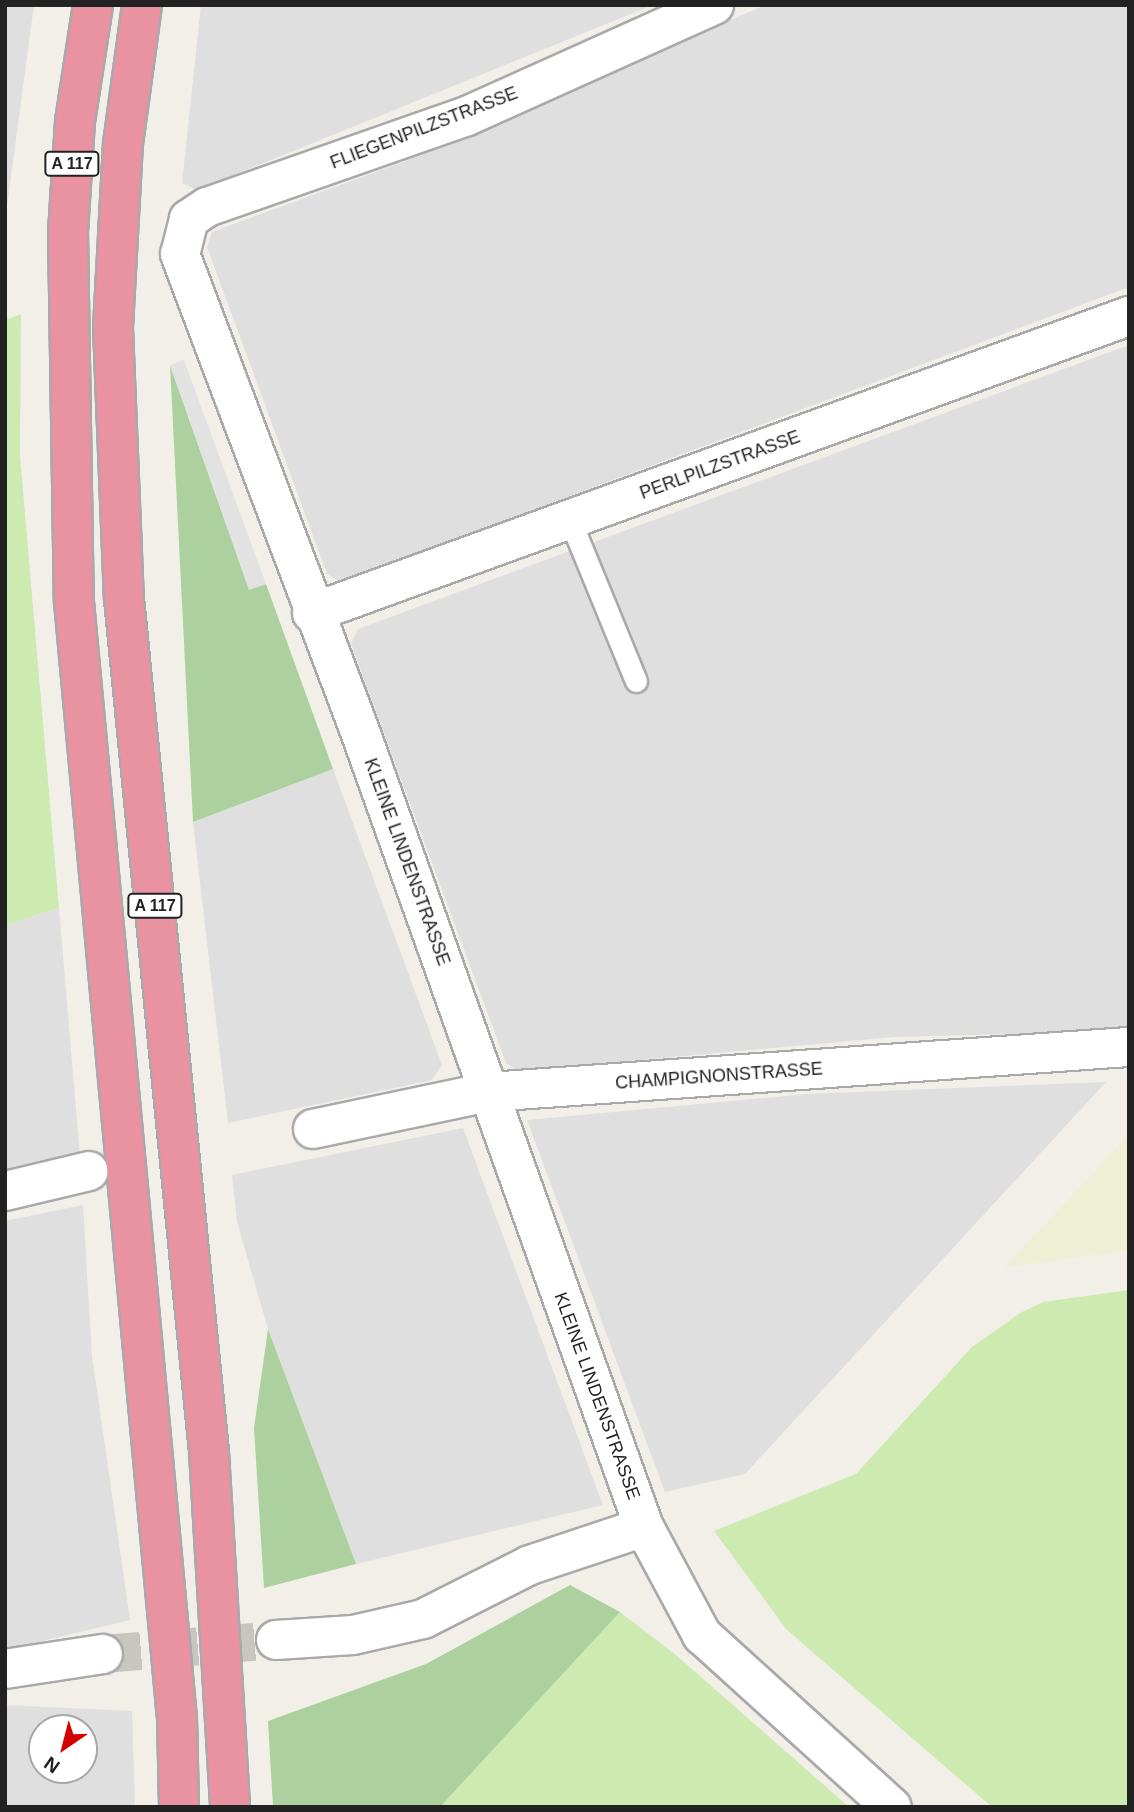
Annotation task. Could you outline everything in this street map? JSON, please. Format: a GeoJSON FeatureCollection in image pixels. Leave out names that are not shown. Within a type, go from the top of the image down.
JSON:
{"type":"FeatureCollection","features":[{"type":"Feature","properties":{"kind":"highway","name":"A 117"},"geometry":{"type":"LineString","coordinates":[[93,5],[75,121],[68,231],[74,602],[168,1608],[179,1807]]}},
{"type":"Feature","properties":{"kind":"highway","name":"A 117"},"geometry":{"type":"LineString","coordinates":[[142,5],[123,143],[113,328],[124,598],[209,1452],[230,1807]]}},
{"type":"Feature","properties":{"kind":"street","name":"FLIEGENPILZSTRASSE"},"geometry":{"type":"LineString","coordinates":[[206,207],[467,116],[714,5]]}},
{"type":"Feature","properties":{"kind":"street","name":"KLEINE LINDENSTRASSE"},"geometry":{"type":"LineString","coordinates":[[206,207],[189,219],[183,234],[185,281],[312,613],[644,1527],[702,1635],[892,1807]]}},
{"type":"Feature","properties":{"kind":"street","name":"PERLPILZSTRASSE"},"geometry":{"type":"LineString","coordinates":[[312,613],[1129,316]]}},
{"type":"Feature","properties":{"kind":"street","name":"CHAMPIGNONSTRASSE"},"geometry":{"type":"LineString","coordinates":[[313,1129],[488,1092],[1129,1047]]}},
{"type":"Feature","properties":{"kind":"street"},"geometry":{"type":"LineString","coordinates":[[5,1191],[89,1171]]}},
{"type":"Feature","properties":{"kind":"street"},"geometry":{"type":"LineString","coordinates":[[276,1640],[353,1635],[423,1619],[530,1565],[644,1527]]}},
{"type":"Feature","properties":{"kind":"street"},"geometry":{"type":"LineString","coordinates":[[5,1669],[103,1654]]}},
{"type":"Feature","properties":{"kind":"lane"},"geometry":{"type":"LineString","coordinates":[[570,520],[636,681]]}},
{"type":"Feature","properties":{"kind":"shaded area"},"geometry":{"type":"Polygon","coordinates":[[[5,5],[34,5],[5,221],[5,5]]]}},
{"type":"Feature","properties":{"kind":"shaded area"},"geometry":{"type":"Polygon","coordinates":[[[201,5],[653,5],[197,190],[182,183],[201,5]]]}},
{"type":"Feature","properties":{"kind":"shaded area"},"geometry":{"type":"Polygon","coordinates":[[[765,5],[1129,5],[1129,287],[340,582],[327,574],[207,247],[212,232],[403,162],[765,5]]]}},
{"type":"Feature","properties":{"kind":"shaded area"},"geometry":{"type":"Polygon","coordinates":[[[1129,345],[1129,1031],[894,1037],[518,1071],[506,1063],[351,644],[358,629],[1129,345]]]}},
{"type":"Feature","properties":{"kind":"shaded area"},"geometry":{"type":"Polygon","coordinates":[[[184,360],[266,584],[249,590],[170,365],[184,360]]]}},
{"type":"Feature","properties":{"kind":"shaded area"},"geometry":{"type":"Polygon","coordinates":[[[333,769],[442,1065],[432,1080],[228,1123],[193,822],[333,769]]]}},
{"type":"Feature","properties":{"kind":"shaded area"},"geometry":{"type":"Polygon","coordinates":[[[59,908],[80,1157],[5,1172],[5,925],[59,908]]]}},
{"type":"Feature","properties":{"kind":"shaded area"},"geometry":{"type":"Polygon","coordinates":[[[1106,1082],[745,1474],[665,1492],[527,1120],[807,1094],[1106,1082]]]}},
{"type":"Feature","properties":{"kind":"shaded area"},"geometry":{"type":"Polygon","coordinates":[[[463,1128],[603,1505],[356,1564],[268,1329],[237,1222],[232,1175],[463,1128]]]}},
{"type":"Feature","properties":{"kind":"shaded area"},"geometry":{"type":"Polygon","coordinates":[[[83,1205],[92,1356],[130,1620],[5,1650],[5,1221],[83,1205]]]}},
{"type":"Feature","properties":{"kind":"shaded area"},"geometry":{"type":"Polygon","coordinates":[[[5,1705],[132,1711],[135,1807],[5,1807],[5,1705]]]}},
{"type":"Feature","properties":{"kind":"green space"},"geometry":{"type":"Polygon","coordinates":[[[21,314],[20,456],[59,908],[5,925],[5,320],[21,314]]]}},
{"type":"Feature","properties":{"kind":"green space"},"geometry":{"type":"Polygon","coordinates":[[[170,365],[249,589],[266,584],[333,769],[193,822],[170,365]]]}},
{"type":"Feature","properties":{"kind":"green space"},"geometry":{"type":"Polygon","coordinates":[[[1129,1134],[1129,1250],[1004,1268],[1129,1134]]]}},
{"type":"Feature","properties":{"kind":"green space"},"geometry":{"type":"Polygon","coordinates":[[[1129,1290],[1129,1807],[992,1807],[787,1630],[714,1531],[856,1474],[972,1347],[1020,1313],[1043,1302],[1129,1290]]]}},
{"type":"Feature","properties":{"kind":"green space"},"geometry":{"type":"Polygon","coordinates":[[[268,1329],[356,1564],[264,1588],[254,1428],[268,1329]]]}},
{"type":"Feature","properties":{"kind":"green space"},"geometry":{"type":"Polygon","coordinates":[[[570,1585],[620,1612],[440,1807],[273,1807],[268,1721],[426,1664],[570,1585]]]}},
{"type":"Feature","properties":{"kind":"green space"},"geometry":{"type":"Polygon","coordinates":[[[620,1612],[676,1655],[849,1807],[440,1807],[620,1612]]]}},
{"type":"Feature","properties":{"kind":"tunnel"},"geometry":{"type":"LineString","coordinates":[[103,1654],[276,1640]]}}]}
